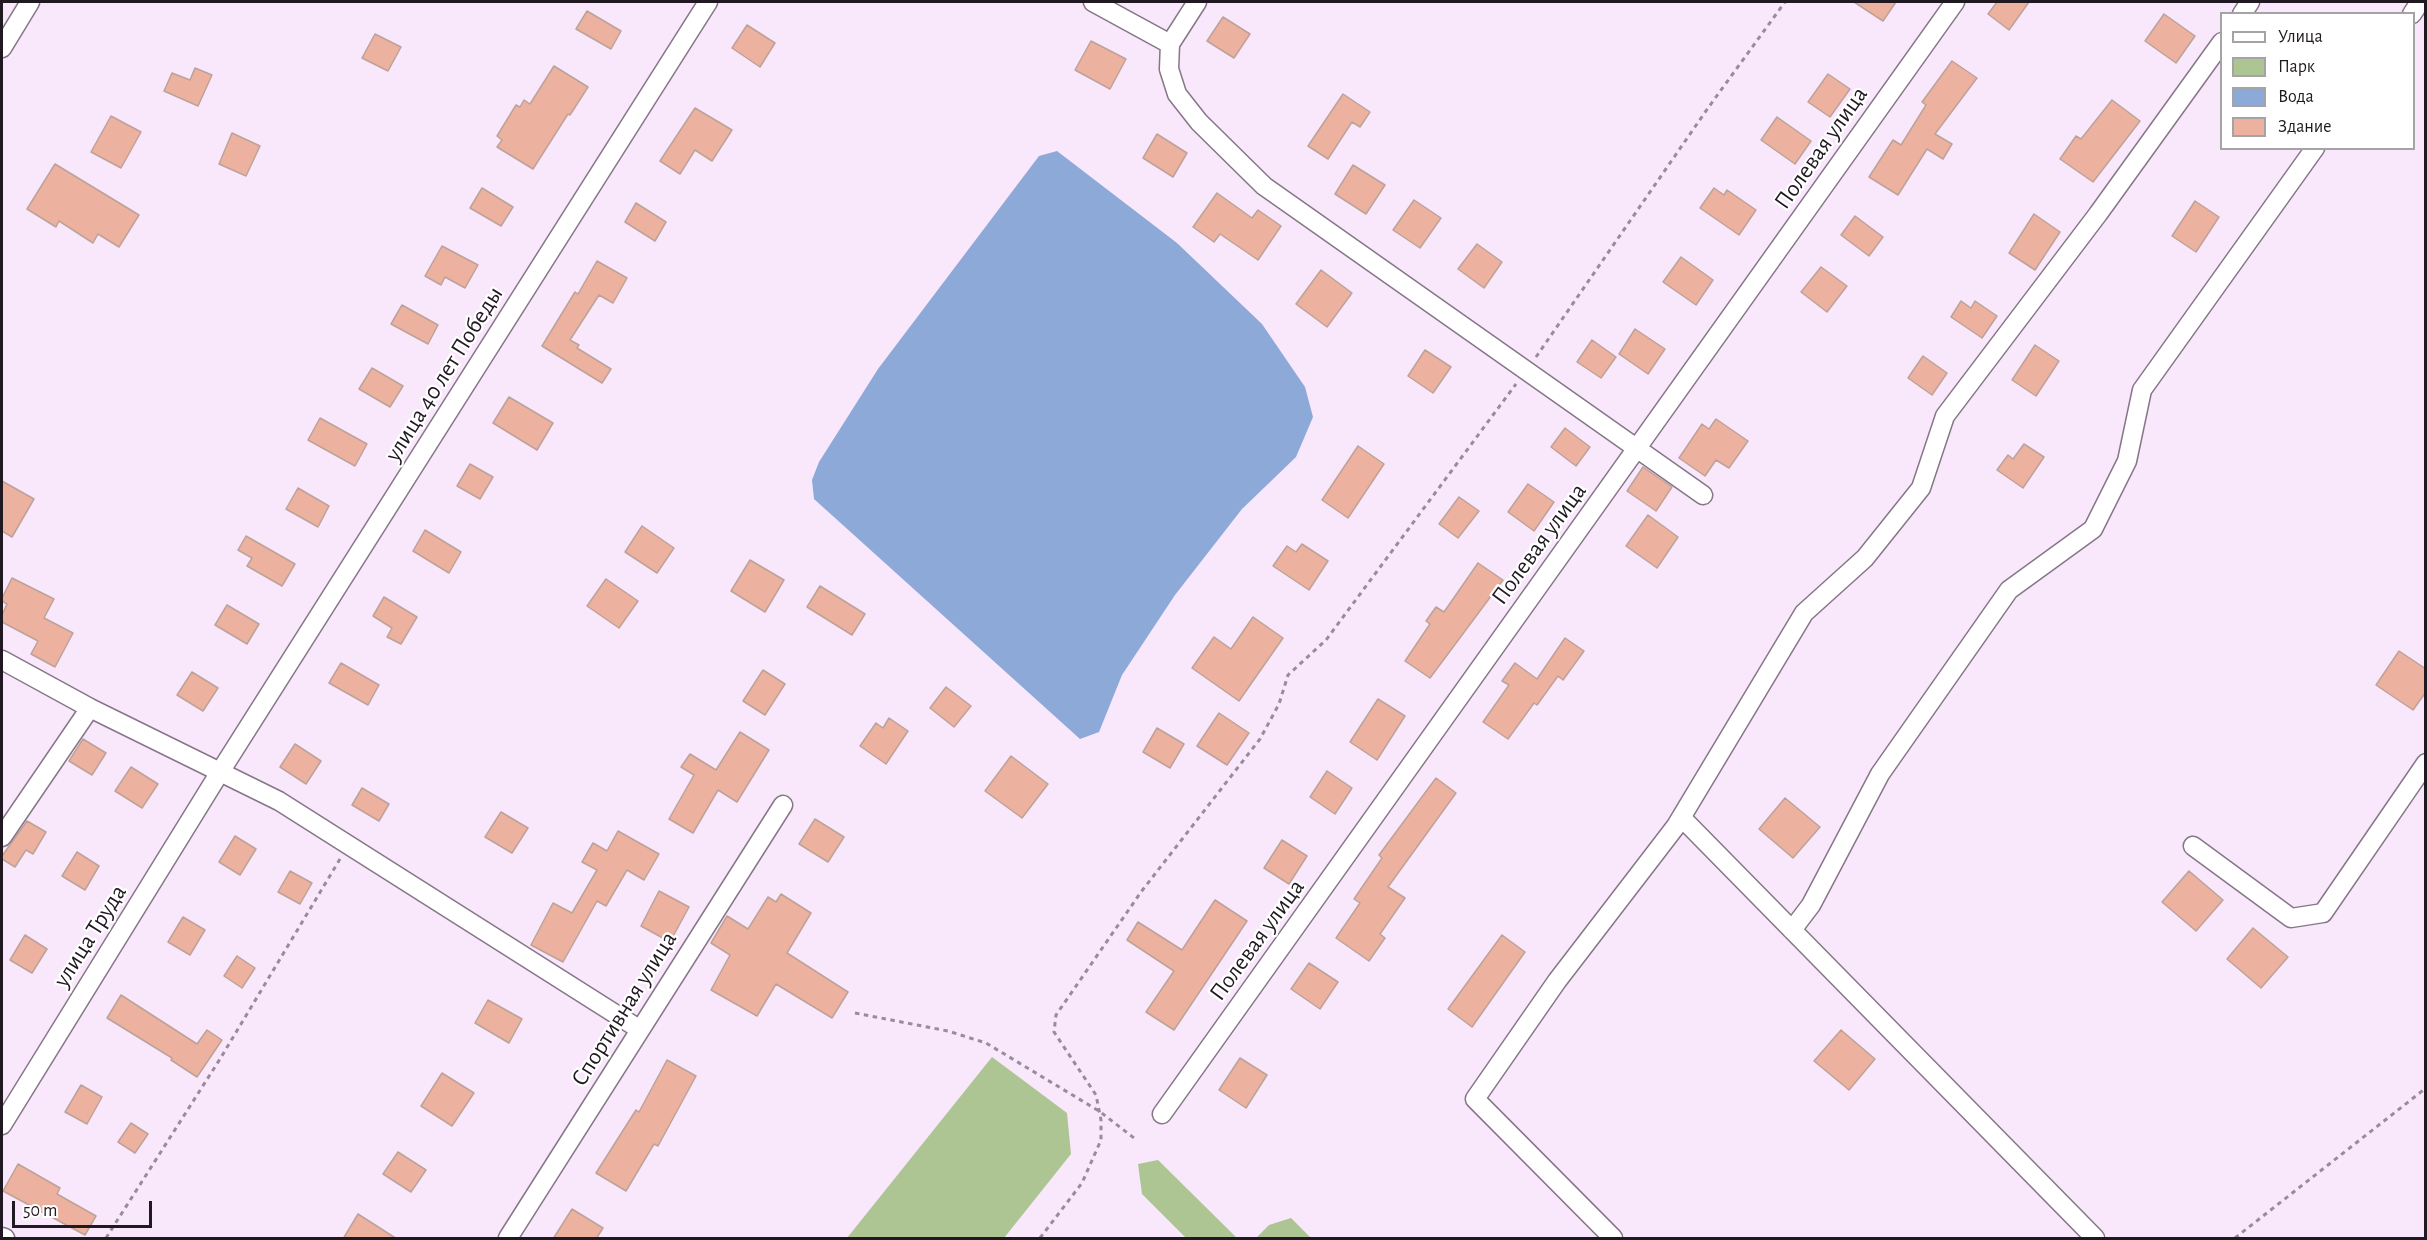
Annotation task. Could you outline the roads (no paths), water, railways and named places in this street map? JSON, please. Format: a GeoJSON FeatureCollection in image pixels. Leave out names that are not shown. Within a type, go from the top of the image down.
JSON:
{"type":"FeatureCollection","features":[{"type":"Feature","properties":{"kind":"street"},"geometry":{"type":"LineString","coordinates":[[2,48],[30,2]]}},
{"type":"Feature","properties":{"kind":"street","name":"улица 40 лет Победы"},"geometry":{"type":"LineString","coordinates":[[220,772],[708,2]]}},
{"type":"Feature","properties":{"kind":"street"},"geometry":{"type":"LineString","coordinates":[[1093,2],[1170,44]]}},
{"type":"Feature","properties":{"kind":"street"},"geometry":{"type":"LineString","coordinates":[[1197,2],[1170,44],[1168,69],[1177,94],[1199,122],[1264,186],[1638,447],[1703,495]]}},
{"type":"Feature","properties":{"kind":"street","name":"Полевая улица"},"geometry":{"type":"LineString","coordinates":[[1162,1114],[1955,2]]}},
{"type":"Feature","properties":{"kind":"street"},"geometry":{"type":"LineString","coordinates":[[1613,1239],[1475,1099],[1557,981],[1682,818],[1804,613],[1865,558],[1921,488],[1945,416],[2098,214],[2220,45]]}},
{"type":"Feature","properties":{"kind":"street"},"geometry":{"type":"LineString","coordinates":[[1792,930],[1811,905],[1880,774],[2009,590],[2093,529],[2127,461],[2142,390],[2314,150]]}},
{"type":"Feature","properties":{"kind":"street"},"geometry":{"type":"LineString","coordinates":[[2,660],[90,708],[279,801],[639,1029]]}},
{"type":"Feature","properties":{"kind":"street"},"geometry":{"type":"LineString","coordinates":[[2,837],[90,708]]}},
{"type":"Feature","properties":{"kind":"street"},"geometry":{"type":"LineString","coordinates":[[2193,846],[2291,918],[2323,913],[2426,763]]}},
{"type":"Feature","properties":{"kind":"street","name":"улица Труда"},"geometry":{"type":"LineString","coordinates":[[2,1125],[220,772]]}},
{"type":"Feature","properties":{"kind":"street","name":"Спортивная улица"},"geometry":{"type":"LineString","coordinates":[[508,1239],[783,805]]}},
{"type":"Feature","properties":{"kind":"street"},"geometry":{"type":"LineString","coordinates":[[1682,818],[2095,1239]]}},
{"type":"Feature","properties":{"kind":"water"},"geometry":{"type":"Polygon","coordinates":[[[1057,151],[1177,243],[1262,324],[1305,387],[1313,417],[1296,457],[1242,509],[1175,595],[1122,675],[1099,732],[1080,739],[814,499],[812,480],[819,462],[878,369],[1039,156],[1057,151]]]}}]}
